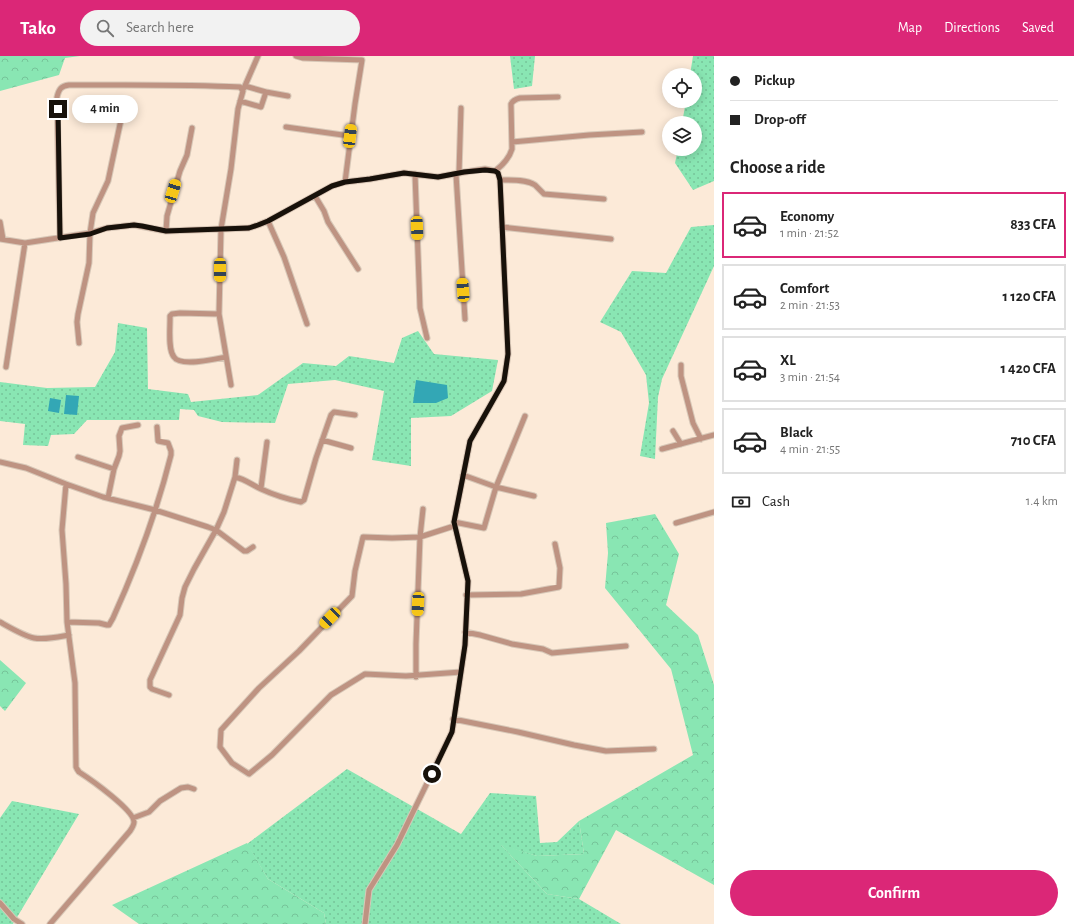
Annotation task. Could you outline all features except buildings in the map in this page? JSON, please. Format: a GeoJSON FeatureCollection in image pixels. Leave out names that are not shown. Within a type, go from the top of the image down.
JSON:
{"type":"FeatureCollection","features":[{"type":"Feature","properties":{"kind":"street"},"geometry":{"type":"LineString","coordinates":[[231,385],[219,314],[221,229],[231,169],[238,108],[244,88],[258,56]]}},
{"type":"Feature","properties":{"kind":"street"},"geometry":{"type":"LineString","coordinates":[[296,56],[304,58],[362,60],[350,136],[345,182]]}},
{"type":"Feature","properties":{"kind":"street"},"geometry":{"type":"LineString","coordinates":[[60,238],[57,97],[59,89],[63,86],[240,87],[288,96]]}},
{"type":"Feature","properties":{"kind":"street"},"geometry":{"type":"LineString","coordinates":[[240,101],[261,107],[266,92]]}},
{"type":"Feature","properties":{"kind":"street"},"geometry":{"type":"LineString","coordinates":[[0,222],[1,239],[25,244],[90,234],[107,228],[134,225],[166,231],[249,228],[268,221],[332,186],[345,182],[370,179],[397,173],[438,177],[485,170],[495,171],[508,160],[510,155],[512,142],[512,102],[520,98],[558,97]]}},
{"type":"Feature","properties":{"kind":"street"},"geometry":{"type":"LineString","coordinates":[[461,108],[457,173],[465,319]]}},
{"type":"Feature","properties":{"kind":"street"},"geometry":{"type":"LineString","coordinates":[[79,343],[77,322],[89,263],[90,234],[93,213],[108,181],[122,115]]}},
{"type":"Feature","properties":{"kind":"street"},"geometry":{"type":"LineString","coordinates":[[286,127],[350,136]]}},
{"type":"Feature","properties":{"kind":"street"},"geometry":{"type":"LineString","coordinates":[[166,231],[167,216],[180,171],[187,155],[192,128]]}},
{"type":"Feature","properties":{"kind":"street"},"geometry":{"type":"LineString","coordinates":[[512,142],[642,132]]}},
{"type":"Feature","properties":{"kind":"street"},"geometry":{"type":"LineString","coordinates":[[365,924],[370,890],[397,845],[452,732],[465,645],[466,594],[468,581],[454,522],[470,441],[504,381],[508,354],[500,180],[498,173],[495,171]]}},
{"type":"Feature","properties":{"kind":"street"},"geometry":{"type":"LineString","coordinates":[[415,174],[420,308],[428,338]]}},
{"type":"Feature","properties":{"kind":"street"},"geometry":{"type":"LineString","coordinates":[[500,180],[530,183],[536,186],[544,194],[604,199]]}},
{"type":"Feature","properties":{"kind":"street"},"geometry":{"type":"LineString","coordinates":[[315,196],[324,211],[328,222],[358,269]]}},
{"type":"Feature","properties":{"kind":"street"},"geometry":{"type":"LineString","coordinates":[[268,221],[284,257],[307,324]]}},
{"type":"Feature","properties":{"kind":"street"},"geometry":{"type":"LineString","coordinates":[[502,227],[611,239]]}},
{"type":"Feature","properties":{"kind":"street"},"geometry":{"type":"LineString","coordinates":[[6,367],[25,244]]}},
{"type":"Feature","properties":{"kind":"street"},"geometry":{"type":"LineString","coordinates":[[219,314],[172,314],[170,316],[171,350],[174,358],[182,361],[193,362],[226,357]]}},
{"type":"Feature","properties":{"kind":"street"},"geometry":{"type":"LineString","coordinates":[[681,365],[681,376],[693,423],[701,439]]}},
{"type":"Feature","properties":{"kind":"street"},"geometry":{"type":"LineString","coordinates":[[235,477],[242,478],[261,488],[286,498],[301,502],[303,501],[332,413],[355,415]]}},
{"type":"Feature","properties":{"kind":"street"},"geometry":{"type":"LineString","coordinates":[[454,522],[484,528],[496,487],[525,416]]}},
{"type":"Feature","properties":{"kind":"street"},"geometry":{"type":"LineString","coordinates":[[108,498],[114,469],[119,456],[119,436],[122,428],[138,425]]}},
{"type":"Feature","properties":{"kind":"street"},"geometry":{"type":"LineString","coordinates":[[67,622],[99,623],[107,626],[109,625],[123,595],[143,548],[171,455],[168,443],[158,441],[157,427]]}},
{"type":"Feature","properties":{"kind":"street"},"geometry":{"type":"LineString","coordinates":[[672,431],[681,444]]}},
{"type":"Feature","properties":{"kind":"street"},"geometry":{"type":"LineString","coordinates":[[662,449],[714,435]]}},
{"type":"Feature","properties":{"kind":"street"},"geometry":{"type":"LineString","coordinates":[[322,440],[351,448]]}},
{"type":"Feature","properties":{"kind":"street"},"geometry":{"type":"LineString","coordinates":[[261,488],[267,442]]}},
{"type":"Feature","properties":{"kind":"street"},"geometry":{"type":"LineString","coordinates":[[78,457],[114,469]]}},
{"type":"Feature","properties":{"kind":"street"},"geometry":{"type":"LineString","coordinates":[[169,695],[150,687],[150,680],[180,614],[182,598],[194,568],[216,530],[224,512],[235,477],[237,460]]}},
{"type":"Feature","properties":{"kind":"street"},"geometry":{"type":"LineString","coordinates":[[0,462],[26,468],[66,484],[108,498],[155,510],[216,530],[241,550],[247,551],[253,547]]}},
{"type":"Feature","properties":{"kind":"street"},"geometry":{"type":"LineString","coordinates":[[463,475],[496,487],[534,496]]}},
{"type":"Feature","properties":{"kind":"street"},"geometry":{"type":"LineString","coordinates":[[50,924],[130,831],[134,822],[130,813],[110,794],[77,769],[76,682],[67,622],[62,530],[66,484]]}},
{"type":"Feature","properties":{"kind":"street"},"geometry":{"type":"LineString","coordinates":[[416,676],[420,536],[423,508]]}},
{"type":"Feature","properties":{"kind":"street"},"geometry":{"type":"LineString","coordinates":[[676,523],[714,512]]}},
{"type":"Feature","properties":{"kind":"street"},"geometry":{"type":"LineString","coordinates":[[451,527],[420,536],[392,538],[363,537],[355,571],[352,596],[259,688],[221,730],[220,747],[232,763],[249,774],[272,755],[331,696],[365,674],[416,676],[461,672]]}},
{"type":"Feature","properties":{"kind":"street"},"geometry":{"type":"LineString","coordinates":[[466,594],[521,594],[559,587],[560,568],[555,544]]}},
{"type":"Feature","properties":{"kind":"street"},"geometry":{"type":"LineString","coordinates":[[0,622],[33,638],[57,638],[69,635]]}},
{"type":"Feature","properties":{"kind":"street"},"geometry":{"type":"LineString","coordinates":[[465,632],[512,644],[544,649],[552,653],[626,646]]}},
{"type":"Feature","properties":{"kind":"street"},"geometry":{"type":"LineString","coordinates":[[454,719],[606,751],[654,749]]}},
{"type":"Feature","properties":{"kind":"street"},"geometry":{"type":"LineString","coordinates":[[133,818],[149,812],[160,801],[181,788],[188,787],[194,789]]}},
{"type":"Feature","properties":{"kind":"street"},"geometry":{"type":"LineString","coordinates":[[0,903],[14,919],[22,924]]}},
{"type":"Feature","properties":{"kind":"green space"},"geometry":{"type":"Polygon","coordinates":[[[0,56],[80,56],[65,58],[59,75],[0,91],[0,56]]]}},
{"type":"Feature","properties":{"kind":"green space"},"geometry":{"type":"Polygon","coordinates":[[[510,56],[535,56],[532,86],[514,89],[510,56]]]}},
{"type":"Feature","properties":{"kind":"green space"},"geometry":{"type":"Polygon","coordinates":[[[693,56],[714,56],[714,181],[693,190],[675,163],[676,156],[702,156],[702,116],[683,116],[685,108],[702,108],[702,68],[691,68],[693,56]]]}},
{"type":"Feature","properties":{"kind":"green space"},"geometry":{"type":"Polygon","coordinates":[[[714,225],[714,266],[662,379],[658,397],[655,459],[640,456],[649,403],[646,375],[621,332],[600,322],[632,271],[666,273],[691,227],[714,225]]]}},
{"type":"Feature","properties":{"kind":"green space"},"geometry":{"type":"Polygon","coordinates":[[[118,323],[147,328],[148,389],[188,394],[191,402],[258,395],[303,363],[336,366],[349,356],[394,363],[402,338],[418,331],[434,354],[498,360],[492,391],[451,416],[411,418],[411,466],[372,460],[384,391],[335,380],[288,384],[275,423],[222,422],[198,416],[194,410],[180,409],[179,420],[87,420],[74,434],[51,435],[48,446],[23,445],[25,424],[0,421],[0,382],[47,388],[95,387],[115,352],[118,323]]]}},
{"type":"Feature","properties":{"kind":"green space"},"geometry":{"type":"Polygon","coordinates":[[[655,514],[679,554],[666,605],[698,635],[714,685],[714,885],[616,830],[579,899],[547,894],[500,844],[537,856],[584,854],[579,821],[693,755],[671,669],[605,588],[608,553],[606,523],[655,514]]]}},
{"type":"Feature","properties":{"kind":"green space"},"geometry":{"type":"Polygon","coordinates":[[[0,660],[26,683],[5,711],[0,706],[0,660]]]}},
{"type":"Feature","properties":{"kind":"green space"},"geometry":{"type":"Polygon","coordinates":[[[347,769],[461,834],[490,793],[536,796],[540,843],[557,842],[579,821],[584,854],[537,856],[501,845],[547,894],[579,899],[621,924],[326,924],[324,913],[268,879],[247,844],[347,769]]]}},
{"type":"Feature","properties":{"kind":"green space"},"geometry":{"type":"Polygon","coordinates":[[[12,801],[79,814],[13,924],[0,924],[0,818],[12,801]]]}},
{"type":"Feature","properties":{"kind":"green space"},"geometry":{"type":"Polygon","coordinates":[[[247,843],[268,879],[324,913],[326,924],[139,924],[112,905],[247,843]]]}},
{"type":"Feature","properties":{"kind":"water"},"geometry":{"type":"Polygon","coordinates":[[[416,380],[447,385],[448,398],[436,403],[413,403],[416,380]]]}},
{"type":"Feature","properties":{"kind":"water"},"geometry":{"type":"Polygon","coordinates":[[[66,395],[79,396],[77,415],[64,414],[66,395]]]}},
{"type":"Feature","properties":{"kind":"water"},"geometry":{"type":"Polygon","coordinates":[[[50,398],[61,400],[59,413],[48,411],[50,398]]]}},
{"type":"Feature","properties":{"kind":"route"},"geometry":{"type":"LineString","coordinates":[[58,109],[60,238],[90,234],[107,228],[134,225],[166,231],[249,228],[268,221],[339,183],[370,179],[397,173],[438,177],[485,170],[491,170],[498,173],[500,180],[508,354],[504,381],[470,441],[454,522],[468,581],[465,645],[452,732],[432,774]]}}]}
